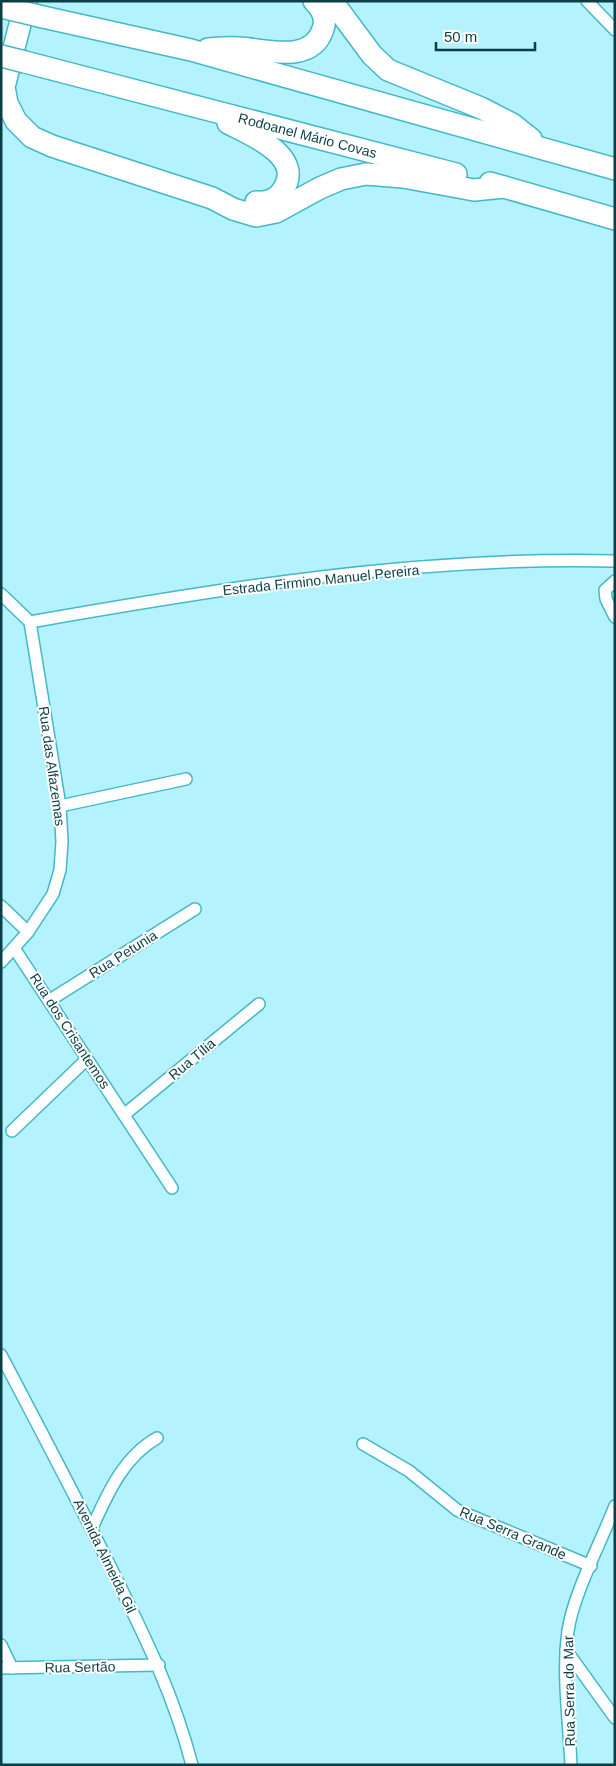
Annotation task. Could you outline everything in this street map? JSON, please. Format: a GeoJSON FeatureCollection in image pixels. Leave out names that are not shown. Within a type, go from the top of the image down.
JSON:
{"type":"FeatureCollection","features":[{"type":"Feature","properties":{"kind":"highway"},"geometry":{"type":"LineString","coordinates":[[26,1],[4,87],[7,103],[16,122],[32,137],[52,146],[212,198],[233,209],[256,216],[276,212],[341,179],[366,174],[403,177],[474,190],[504,187]]}},
{"type":"Feature","properties":{"kind":"highway"},"geometry":{"type":"LineString","coordinates":[[191,50],[237,47],[286,52],[302,51],[312,46],[321,37],[325,24],[321,9],[314,1]]}},
{"type":"Feature","properties":{"kind":"highway"},"geometry":{"type":"LineString","coordinates":[[332,1],[372,55],[388,70],[481,108],[512,124],[539,146]]}},
{"type":"Feature","properties":{"kind":"highway"},"geometry":{"type":"LineString","coordinates":[[1,7],[191,50],[615,168]]}},
{"type":"Feature","properties":{"kind":"highway","name":"Rodoanel Mário Covas"},"geometry":{"type":"LineString","coordinates":[[1,56],[185,102],[504,187],[615,219]]}},
{"type":"Feature","properties":{"kind":"highway"},"geometry":{"type":"LineString","coordinates":[[185,102],[262,140],[276,152],[287,166],[288,182],[280,194],[267,203],[212,198]]}},
{"type":"Feature","properties":{"kind":"street"},"geometry":{"type":"LineString","coordinates":[[587,1],[615,30]]}},
{"type":"Feature","properties":{"kind":"street","name":"Estrada Firmino Manuel Pereira"},"geometry":{"type":"LineString","coordinates":[[30,622],[164,598],[383,571],[506,562],[615,561]]}},
{"type":"Feature","properties":{"kind":"street"},"geometry":{"type":"LineString","coordinates":[[615,581],[605,590],[606,598],[615,617]]}},
{"type":"Feature","properties":{"kind":"street"},"geometry":{"type":"LineString","coordinates":[[3,598],[30,622]]}},
{"type":"Feature","properties":{"kind":"street","name":"Rua das Alfazemas"},"geometry":{"type":"LineString","coordinates":[[1,962],[28,932],[53,894],[60,870],[60,806],[30,622]]}},
{"type":"Feature","properties":{"kind":"street"},"geometry":{"type":"LineString","coordinates":[[60,806],[186,779]]}},
{"type":"Feature","properties":{"kind":"street"},"geometry":{"type":"LineString","coordinates":[[1,906],[28,932]]}},
{"type":"Feature","properties":{"kind":"street","name":"Rua Petunia"},"geometry":{"type":"LineString","coordinates":[[50,1000],[195,909]]}},
{"type":"Feature","properties":{"kind":"street","name":"Rua dos Crisantemos"},"geometry":{"type":"LineString","coordinates":[[14,948],[172,1188]]}},
{"type":"Feature","properties":{"kind":"street","name":"Rua Tília"},"geometry":{"type":"LineString","coordinates":[[125,1114],[259,1004]]}},
{"type":"Feature","properties":{"kind":"street"},"geometry":{"type":"LineString","coordinates":[[12,1131],[87,1059]]}},
{"type":"Feature","properties":{"kind":"street","name":"Avenida Almeida Gil"},"geometry":{"type":"LineString","coordinates":[[1,1355],[92,1528],[158,1665],[180,1719],[192,1765]]}},
{"type":"Feature","properties":{"kind":"street"},"geometry":{"type":"LineString","coordinates":[[92,1528],[110,1490],[128,1462],[143,1446],[156,1438]]}},
{"type":"Feature","properties":{"kind":"street","name":"Rua Serra Grande"},"geometry":{"type":"LineString","coordinates":[[363,1444],[408,1471],[457,1510],[591,1566]]}},
{"type":"Feature","properties":{"kind":"street","name":"Rua Serra do Mar"},"geometry":{"type":"LineString","coordinates":[[571,1765],[566,1650],[574,1610],[615,1506]]}},
{"type":"Feature","properties":{"kind":"street"},"geometry":{"type":"LineString","coordinates":[[1,1645],[6,1668]]}},
{"type":"Feature","properties":{"kind":"street"},"geometry":{"type":"LineString","coordinates":[[566,1650],[615,1718]]}},
{"type":"Feature","properties":{"kind":"street","name":"Rua Sertão"},"geometry":{"type":"LineString","coordinates":[[6,1668],[158,1665]]}}]}
